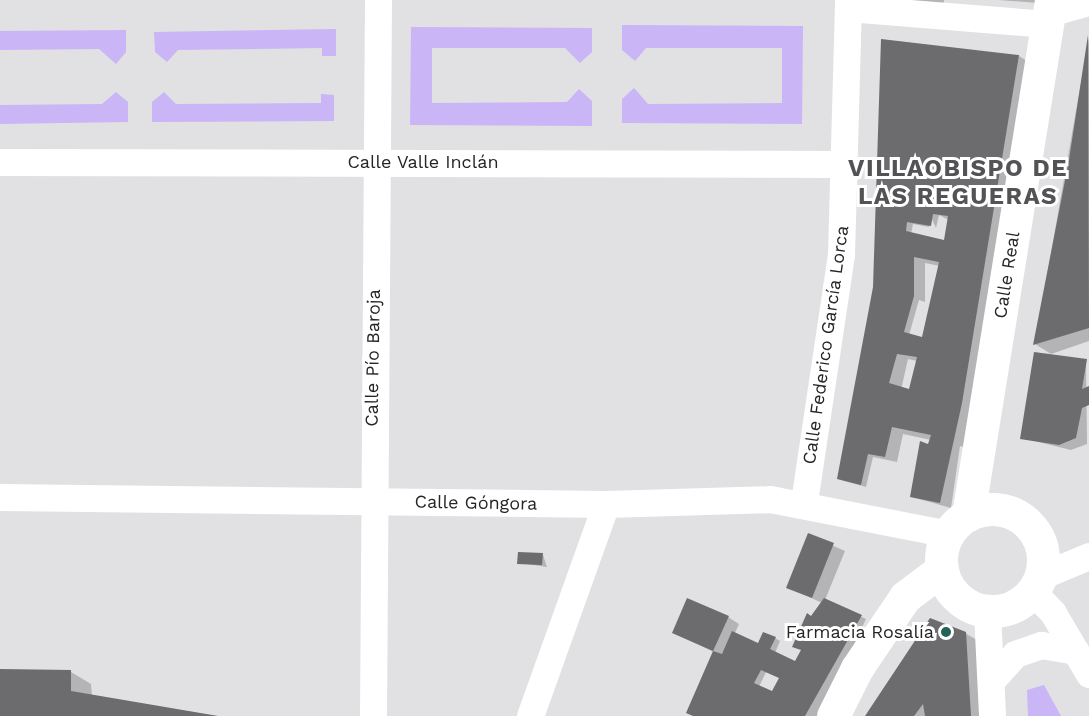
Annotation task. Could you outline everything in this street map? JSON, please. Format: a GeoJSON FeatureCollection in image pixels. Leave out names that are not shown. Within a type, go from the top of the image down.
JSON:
{"type":"FeatureCollection","features":[{"type":"Feature","properties":{"kind":"street","name":"Calle Pío Baroja"},"geometry":{"type":"LineString","coordinates":[[373,716],[372,502],[378,0]]}},
{"type":"Feature","properties":{"kind":"street"},"geometry":{"type":"LineString","coordinates":[[848,4],[1049,12],[1089,2]]}},
{"type":"Feature","properties":{"kind":"street","name":"Calle Federico García Lorca"},"geometry":{"type":"LineString","coordinates":[[804,501],[841,254],[846,164],[848,4]]}},
{"type":"Feature","properties":{"kind":"street","name":"Calle Real"},"geometry":{"type":"LineString","coordinates":[[958,525],[1049,12]]}},
{"type":"Feature","properties":{"kind":"street","name":"Calle Valle Inclán"},"geometry":{"type":"LineString","coordinates":[[0,162],[846,164]]}},
{"type":"Feature","properties":{"kind":"street","name":"Calle Góngora"},"geometry":{"type":"LineString","coordinates":[[0,497],[606,504],[804,501],[958,525]]}},
{"type":"Feature","properties":{"kind":"street"},"geometry":{"type":"LineString","coordinates":[[530,716],[606,504]]}},
{"type":"Feature","properties":{"kind":"street"},"geometry":{"type":"LineString","coordinates":[[833,716],[857,668],[905,597],[942,569],[958,525],[1002,510],[1025,521],[1041,542],[1037,584],[1089,674]]}},
{"type":"Feature","properties":{"kind":"street"},"geometry":{"type":"LineString","coordinates":[[942,569],[957,598],[987,612],[1020,604],[1037,584],[1089,556]]}},
{"type":"Feature","properties":{"kind":"street"},"geometry":{"type":"LineString","coordinates":[[987,612],[992,716]]}},
{"type":"Feature","properties":{"kind":"street"},"geometry":{"type":"LineString","coordinates":[[991,681],[1015,654],[1041,645],[1075,651]]}},
{"type":"Feature","properties":{"kind":"shaded area"},"geometry":{"type":"Polygon","coordinates":[[[622,25],[803,26],[802,124],[622,123],[622,99],[634,88],[648,104],[782,103],[782,48],[646,48],[635,61],[622,50],[622,25]]]}},
{"type":"Feature","properties":{"kind":"shaded area"},"geometry":{"type":"Polygon","coordinates":[[[411,27],[592,28],[592,52],[580,63],[565,48],[432,48],[432,103],[567,102],[579,89],[592,101],[592,126],[410,125],[411,27]]]}},
{"type":"Feature","properties":{"kind":"shaded area"},"geometry":{"type":"Polygon","coordinates":[[[336,29],[336,56],[322,56],[322,48],[178,50],[167,62],[155,52],[154,32],[336,29]]]}},
{"type":"Feature","properties":{"kind":"shaded area"},"geometry":{"type":"Polygon","coordinates":[[[126,30],[126,52],[116,64],[99,49],[0,50],[0,31],[126,30]]]}},
{"type":"Feature","properties":{"kind":"shaded area"},"geometry":{"type":"Polygon","coordinates":[[[116,92],[128,102],[128,122],[0,124],[0,105],[102,104],[116,92]]]}},
{"type":"Feature","properties":{"kind":"shaded area"},"geometry":{"type":"Polygon","coordinates":[[[164,92],[176,104],[321,103],[321,94],[334,95],[334,121],[152,122],[152,102],[164,92]]]}},
{"type":"Feature","properties":{"kind":"shaded area"},"geometry":{"type":"Polygon","coordinates":[[[1044,685],[1061,716],[1028,716],[1027,690],[1044,685]]]}},
{"type":"Feature","properties":{"kind":"building"},"geometry":{"type":"Polygon","coordinates":[[[1088,35],[1089,328],[1033,345],[1069,160],[1088,35]]]}},
{"type":"Feature","properties":{"kind":"building"},"geometry":{"type":"Polygon","coordinates":[[[881,39],[1019,55],[962,403],[940,503],[910,497],[920,441],[928,444],[931,435],[892,427],[885,457],[868,454],[861,485],[837,479],[873,287],[881,39]],[[933,214],[931,226],[907,222],[906,231],[944,240],[948,216],[933,214]],[[914,257],[914,296],[904,332],[922,337],[939,262],[914,257]],[[897,354],[889,383],[909,389],[917,357],[897,354]]]}},
{"type":"Feature","properties":{"kind":"building"},"geometry":{"type":"Polygon","coordinates":[[[1034,352],[1087,359],[1082,389],[1089,386],[1089,405],[1082,408],[1076,438],[1059,445],[1020,439],[1034,352]]]}},
{"type":"Feature","properties":{"kind":"building"},"geometry":{"type":"Polygon","coordinates":[[[808,533],[834,543],[812,598],[786,588],[808,533]]]}},
{"type":"Feature","properties":{"kind":"building"},"geometry":{"type":"Polygon","coordinates":[[[518,552],[543,553],[542,565],[517,564],[518,552]]]}},
{"type":"Feature","properties":{"kind":"building"},"geometry":{"type":"Polygon","coordinates":[[[687,598],[729,616],[713,651],[672,633],[687,598]]]}},
{"type":"Feature","properties":{"kind":"building"},"geometry":{"type":"Polygon","coordinates":[[[824,598],[862,615],[805,716],[693,716],[686,713],[713,651],[722,654],[732,631],[758,643],[763,632],[776,637],[770,649],[795,661],[801,650],[792,647],[807,613],[811,616],[824,598]],[[761,670],[754,683],[772,691],[779,678],[761,670]]]}},
{"type":"Feature","properties":{"kind":"building"},"geometry":{"type":"Polygon","coordinates":[[[930,618],[966,632],[971,716],[925,716],[923,704],[914,716],[865,716],[930,618]]]}},
{"type":"Feature","properties":{"kind":"building"},"geometry":{"type":"Polygon","coordinates":[[[0,669],[71,670],[71,691],[218,716],[0,716],[0,669]]]}},
{"type":"Feature","properties":{"kind":"place","name":"Farmacia Rosalía"},"geometry":{"type":"Point","coordinates":[946,632]}},
{"type":"Feature","properties":{"kind":"district","name":"VILLAOBISPO DE LAS REGUERAS"},"geometry":{"type":"Point","coordinates":[958,183]}}]}
